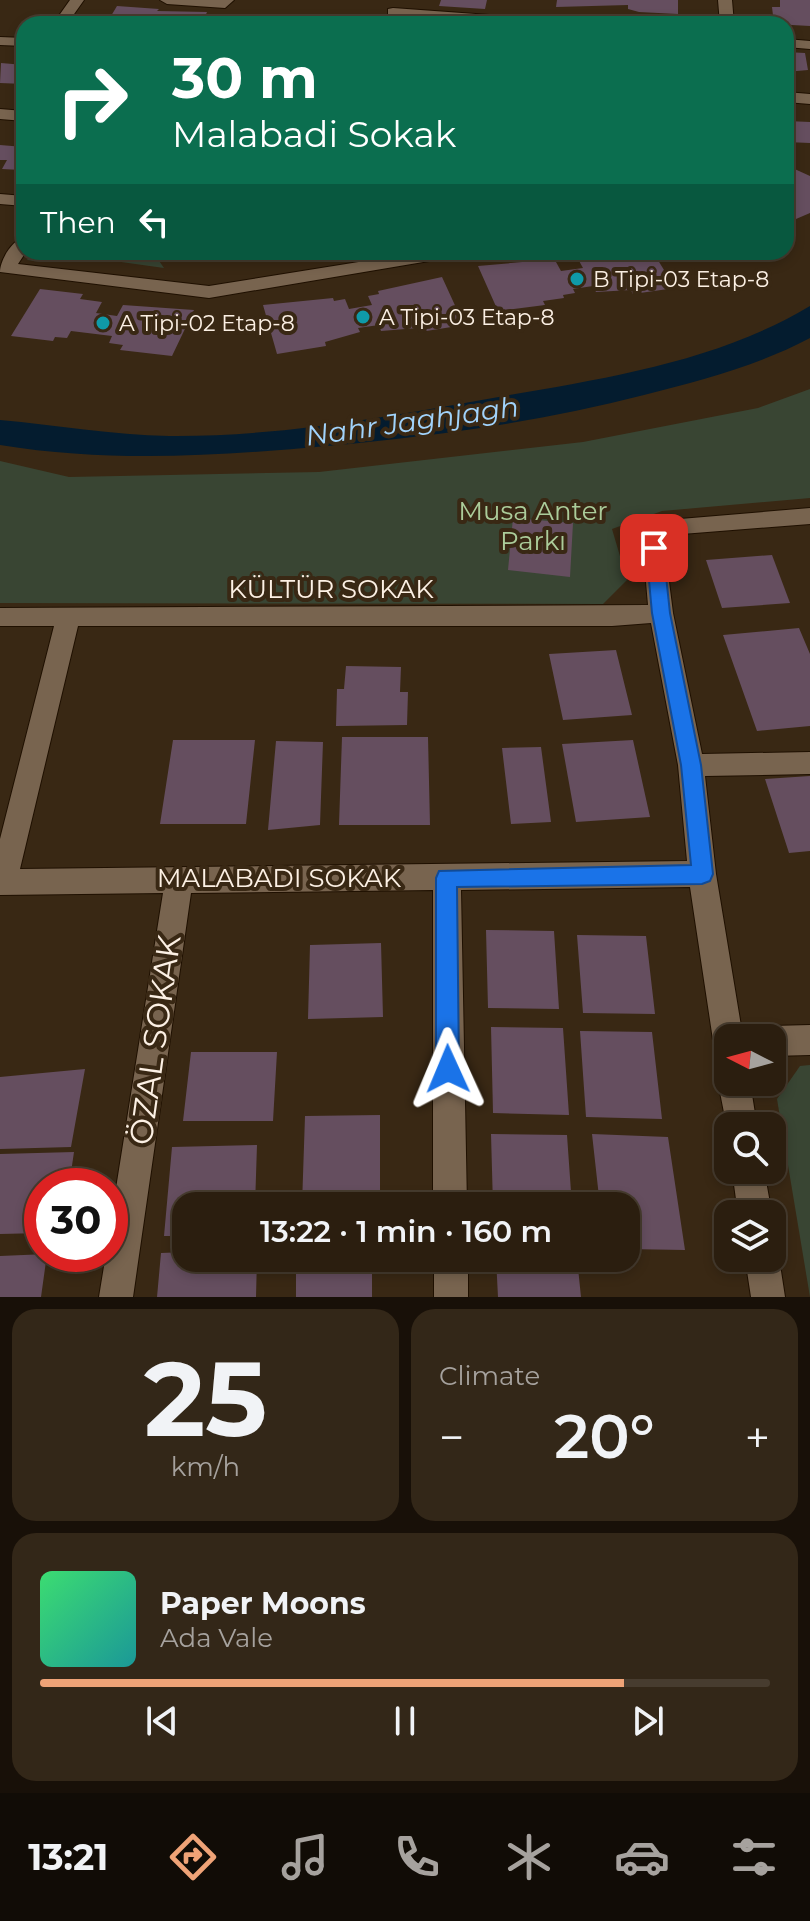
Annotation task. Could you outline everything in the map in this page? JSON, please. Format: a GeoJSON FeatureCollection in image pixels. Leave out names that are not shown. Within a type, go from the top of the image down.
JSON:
{"type":"FeatureCollection","features":[{"type":"Feature","properties":{"kind":"street"},"geometry":{"type":"LineString","coordinates":[[167,0],[225,4],[227,0]]}},
{"type":"Feature","properties":{"kind":"street"},"geometry":{"type":"LineString","coordinates":[[393,12],[518,16]]}},
{"type":"Feature","properties":{"kind":"street"},"geometry":{"type":"LineString","coordinates":[[3,268],[16,252]]}},
{"type":"Feature","properties":{"kind":"street"},"geometry":{"type":"LineString","coordinates":[[3,268],[178,291],[209,292],[404,260]]}},
{"type":"Feature","properties":{"kind":"street"},"geometry":{"type":"LineString","coordinates":[[725,1024],[702,874],[691,765],[661,613],[654,548],[676,526],[810,516]]}},
{"type":"Feature","properties":{"kind":"street","name":"KÜLTÜR SOKAK"},"geometry":{"type":"LineString","coordinates":[[0,617],[581,617],[661,613]]}},
{"type":"Feature","properties":{"kind":"street"},"geometry":{"type":"LineString","coordinates":[[1,882],[68,617]]}},
{"type":"Feature","properties":{"kind":"street"},"geometry":{"type":"LineString","coordinates":[[691,765],[810,763]]}},
{"type":"Feature","properties":{"kind":"street","name":"MALABADI SOKAK"},"geometry":{"type":"LineString","coordinates":[[1,882],[702,874]]}},
{"type":"Feature","properties":{"kind":"street","name":"ÖZAL SOKAK"},"geometry":{"type":"LineString","coordinates":[[116,1297],[179,878]]}},
{"type":"Feature","properties":{"kind":"street"},"geometry":{"type":"LineString","coordinates":[[447,878],[450,1192]]}},
{"type":"Feature","properties":{"kind":"street"},"geometry":{"type":"LineString","coordinates":[[786,1041],[810,1040]]}},
{"type":"Feature","properties":{"kind":"street"},"geometry":{"type":"LineString","coordinates":[[451,1272],[451,1297]]}},
{"type":"Feature","properties":{"kind":"street"},"geometry":{"type":"LineString","coordinates":[[764,1272],[768,1297]]}},
{"type":"Feature","properties":{"kind":"green space"},"geometry":{"type":"Polygon","coordinates":[[[107,260],[158,260],[164,268],[107,260]]]}},
{"type":"Feature","properties":{"kind":"green space","name":"Musa Anter Parkı"},"geometry":{"type":"Polygon","coordinates":[[[810,389],[810,498],[662,511],[612,529],[627,580],[603,604],[0,603],[0,461],[69,477],[319,472],[583,442],[758,408],[810,389]]]}},
{"type":"Feature","properties":{"kind":"green space"},"geometry":{"type":"Polygon","coordinates":[[[810,1065],[810,1297],[786,1153],[786,1112],[779,1112],[777,1099],[786,1096],[786,1086],[800,1066],[810,1065]]]}},
{"type":"Feature","properties":{"kind":"water","name":"Nahr Jaghjagh"},"geometry":{"type":"Polygon","coordinates":[[[810,306],[810,338],[770,357],[605,405],[526,420],[367,442],[204,455],[82,454],[0,445],[0,420],[169,436],[291,429],[413,412],[574,384],[656,366],[735,342],[810,306]]]}},
{"type":"Feature","properties":{"kind":"building"},"geometry":{"type":"Polygon","coordinates":[[[441,0],[487,0],[485,9],[439,6],[441,0]]]}},
{"type":"Feature","properties":{"kind":"building"},"geometry":{"type":"Polygon","coordinates":[[[557,0],[678,0],[678,14],[639,12],[628,9],[628,5],[556,7],[557,0]]]}},
{"type":"Feature","properties":{"kind":"building"},"geometry":{"type":"Polygon","coordinates":[[[780,0],[810,0],[810,26],[794,25],[794,16],[773,16],[772,7],[780,7],[780,0]]]}},
{"type":"Feature","properties":{"kind":"building"},"geometry":{"type":"Polygon","coordinates":[[[117,6],[207,12],[205,16],[111,16],[117,6]]]}},
{"type":"Feature","properties":{"kind":"building"},"geometry":{"type":"Polygon","coordinates":[[[794,52],[805,53],[808,70],[794,71],[794,52]]]}},
{"type":"Feature","properties":{"kind":"building"},"geometry":{"type":"Polygon","coordinates":[[[1,63],[16,64],[16,84],[0,83],[1,63]]]}},
{"type":"Feature","properties":{"kind":"building"},"geometry":{"type":"Polygon","coordinates":[[[794,121],[810,122],[810,143],[794,142],[794,121]]]}},
{"type":"Feature","properties":{"kind":"building"},"geometry":{"type":"Polygon","coordinates":[[[0,145],[16,146],[16,170],[2,169],[7,160],[0,160],[0,145]]]}},
{"type":"Feature","properties":{"kind":"building"},"geometry":{"type":"Polygon","coordinates":[[[794,169],[810,176],[810,213],[796,219],[794,169]]]}},
{"type":"Feature","properties":{"kind":"building","name":"B Tipi-03 Etap-8"},"geometry":{"type":"Polygon","coordinates":[[[545,260],[556,262],[561,271],[583,268],[579,260],[658,260],[675,288],[633,294],[631,290],[596,292],[593,286],[573,289],[575,293],[563,295],[564,298],[543,301],[545,305],[498,311],[478,266],[545,260]]]}},
{"type":"Feature","properties":{"kind":"building","name":"A Tipi-03 Etap-8"},"geometry":{"type":"Polygon","coordinates":[[[442,277],[464,325],[420,332],[418,328],[381,331],[379,325],[358,328],[360,332],[325,342],[326,346],[277,354],[263,305],[333,298],[334,301],[345,299],[349,309],[372,305],[368,296],[379,294],[378,291],[442,277]]]}},
{"type":"Feature","properties":{"kind":"building","name":"A Tipi-02 Etap-8"},"geometry":{"type":"Polygon","coordinates":[[[40,289],[83,294],[80,299],[102,302],[96,313],[117,316],[123,305],[194,310],[172,356],[120,350],[123,345],[109,343],[112,336],[71,331],[67,338],[55,337],[53,341],[11,336],[40,289]]]}},
{"type":"Feature","properties":{"kind":"building"},"geometry":{"type":"Polygon","coordinates":[[[513,518],[573,523],[570,577],[508,570],[513,518]]]}},
{"type":"Feature","properties":{"kind":"building"},"geometry":{"type":"Polygon","coordinates":[[[772,555],[790,603],[722,608],[706,560],[772,555]]]}},
{"type":"Feature","properties":{"kind":"building"},"geometry":{"type":"Polygon","coordinates":[[[799,628],[810,654],[810,726],[757,731],[723,635],[799,628]]]}},
{"type":"Feature","properties":{"kind":"building"},"geometry":{"type":"Polygon","coordinates":[[[616,650],[632,715],[563,720],[549,654],[616,650]]]}},
{"type":"Feature","properties":{"kind":"building"},"geometry":{"type":"Polygon","coordinates":[[[346,666],[401,667],[400,692],[408,692],[407,725],[336,726],[337,689],[344,689],[346,666]]]}},
{"type":"Feature","properties":{"kind":"building"},"geometry":{"type":"Polygon","coordinates":[[[342,737],[428,737],[430,825],[339,825],[342,737]]]}},
{"type":"Feature","properties":{"kind":"building"},"geometry":{"type":"Polygon","coordinates":[[[173,740],[255,740],[246,824],[160,824],[173,740]]]}},
{"type":"Feature","properties":{"kind":"building"},"geometry":{"type":"Polygon","coordinates":[[[633,740],[650,817],[576,822],[562,744],[633,740]]]}},
{"type":"Feature","properties":{"kind":"building"},"geometry":{"type":"Polygon","coordinates":[[[276,741],[323,742],[320,825],[268,830],[276,741]]]}},
{"type":"Feature","properties":{"kind":"building"},"geometry":{"type":"Polygon","coordinates":[[[541,747],[551,822],[511,824],[502,748],[541,747]]]}},
{"type":"Feature","properties":{"kind":"building"},"geometry":{"type":"Polygon","coordinates":[[[810,776],[810,851],[789,853],[765,779],[810,776]]]}},
{"type":"Feature","properties":{"kind":"building"},"geometry":{"type":"Polygon","coordinates":[[[486,930],[554,931],[559,1009],[488,1008],[486,930]]]}},
{"type":"Feature","properties":{"kind":"building"},"geometry":{"type":"Polygon","coordinates":[[[577,935],[646,936],[655,1014],[583,1013],[577,935]]]}},
{"type":"Feature","properties":{"kind":"building"},"geometry":{"type":"Polygon","coordinates":[[[381,943],[383,1017],[308,1019],[310,945],[381,943]]]}},
{"type":"Feature","properties":{"kind":"building"},"geometry":{"type":"Polygon","coordinates":[[[491,1027],[563,1028],[569,1115],[493,1113],[491,1027]]]}},
{"type":"Feature","properties":{"kind":"building"},"geometry":{"type":"Polygon","coordinates":[[[580,1031],[652,1032],[662,1119],[586,1117],[580,1031]]]}},
{"type":"Feature","properties":{"kind":"building"},"geometry":{"type":"Polygon","coordinates":[[[191,1052],[277,1052],[273,1121],[183,1121],[191,1052]]]}},
{"type":"Feature","properties":{"kind":"building"},"geometry":{"type":"Polygon","coordinates":[[[85,1069],[71,1147],[0,1149],[0,1077],[85,1069]]]}},
{"type":"Feature","properties":{"kind":"building"},"geometry":{"type":"Polygon","coordinates":[[[380,1115],[380,1192],[302,1192],[305,1116],[380,1115]]]}},
{"type":"Feature","properties":{"kind":"building"},"geometry":{"type":"Polygon","coordinates":[[[491,1134],[567,1135],[571,1192],[493,1192],[491,1134]]]}},
{"type":"Feature","properties":{"kind":"building"},"geometry":{"type":"Polygon","coordinates":[[[592,1134],[668,1137],[685,1250],[640,1249],[640,1192],[598,1192],[592,1134]]]}},
{"type":"Feature","properties":{"kind":"building"},"geometry":{"type":"Polygon","coordinates":[[[257,1145],[255,1192],[172,1192],[172,1236],[164,1236],[172,1147],[257,1145]]]}},
{"type":"Feature","properties":{"kind":"building"},"geometry":{"type":"Polygon","coordinates":[[[74,1152],[72,1168],[24,1168],[24,1233],[0,1234],[0,1154],[74,1152]]]}},
{"type":"Feature","properties":{"kind":"building"},"geometry":{"type":"Polygon","coordinates":[[[161,1253],[172,1253],[172,1272],[257,1272],[256,1297],[157,1297],[161,1253]]]}},
{"type":"Feature","properties":{"kind":"building"},"geometry":{"type":"Polygon","coordinates":[[[24,1255],[24,1272],[44,1272],[41,1297],[0,1297],[0,1256],[24,1255]]]}},
{"type":"Feature","properties":{"kind":"building"},"geometry":{"type":"Polygon","coordinates":[[[296,1272],[372,1272],[372,1297],[296,1297],[296,1272]]]}},
{"type":"Feature","properties":{"kind":"building"},"geometry":{"type":"Polygon","coordinates":[[[497,1272],[578,1272],[581,1297],[498,1297],[497,1272]]]}},
{"type":"Feature","properties":{"kind":"place","name":"B Tipi-03 Etap-8"},"geometry":{"type":"Point","coordinates":[577,279]}},
{"type":"Feature","properties":{"kind":"place","name":"A Tipi-03 Etap-8"},"geometry":{"type":"Point","coordinates":[363,317]}},
{"type":"Feature","properties":{"kind":"place","name":"A Tipi-02 Etap-8"},"geometry":{"type":"Point","coordinates":[103,323]}},
{"type":"Feature","properties":{"kind":"route"},"geometry":{"type":"LineString","coordinates":[[448,1069],[447,878],[702,874],[691,765],[661,613],[654,548]]}}]}
